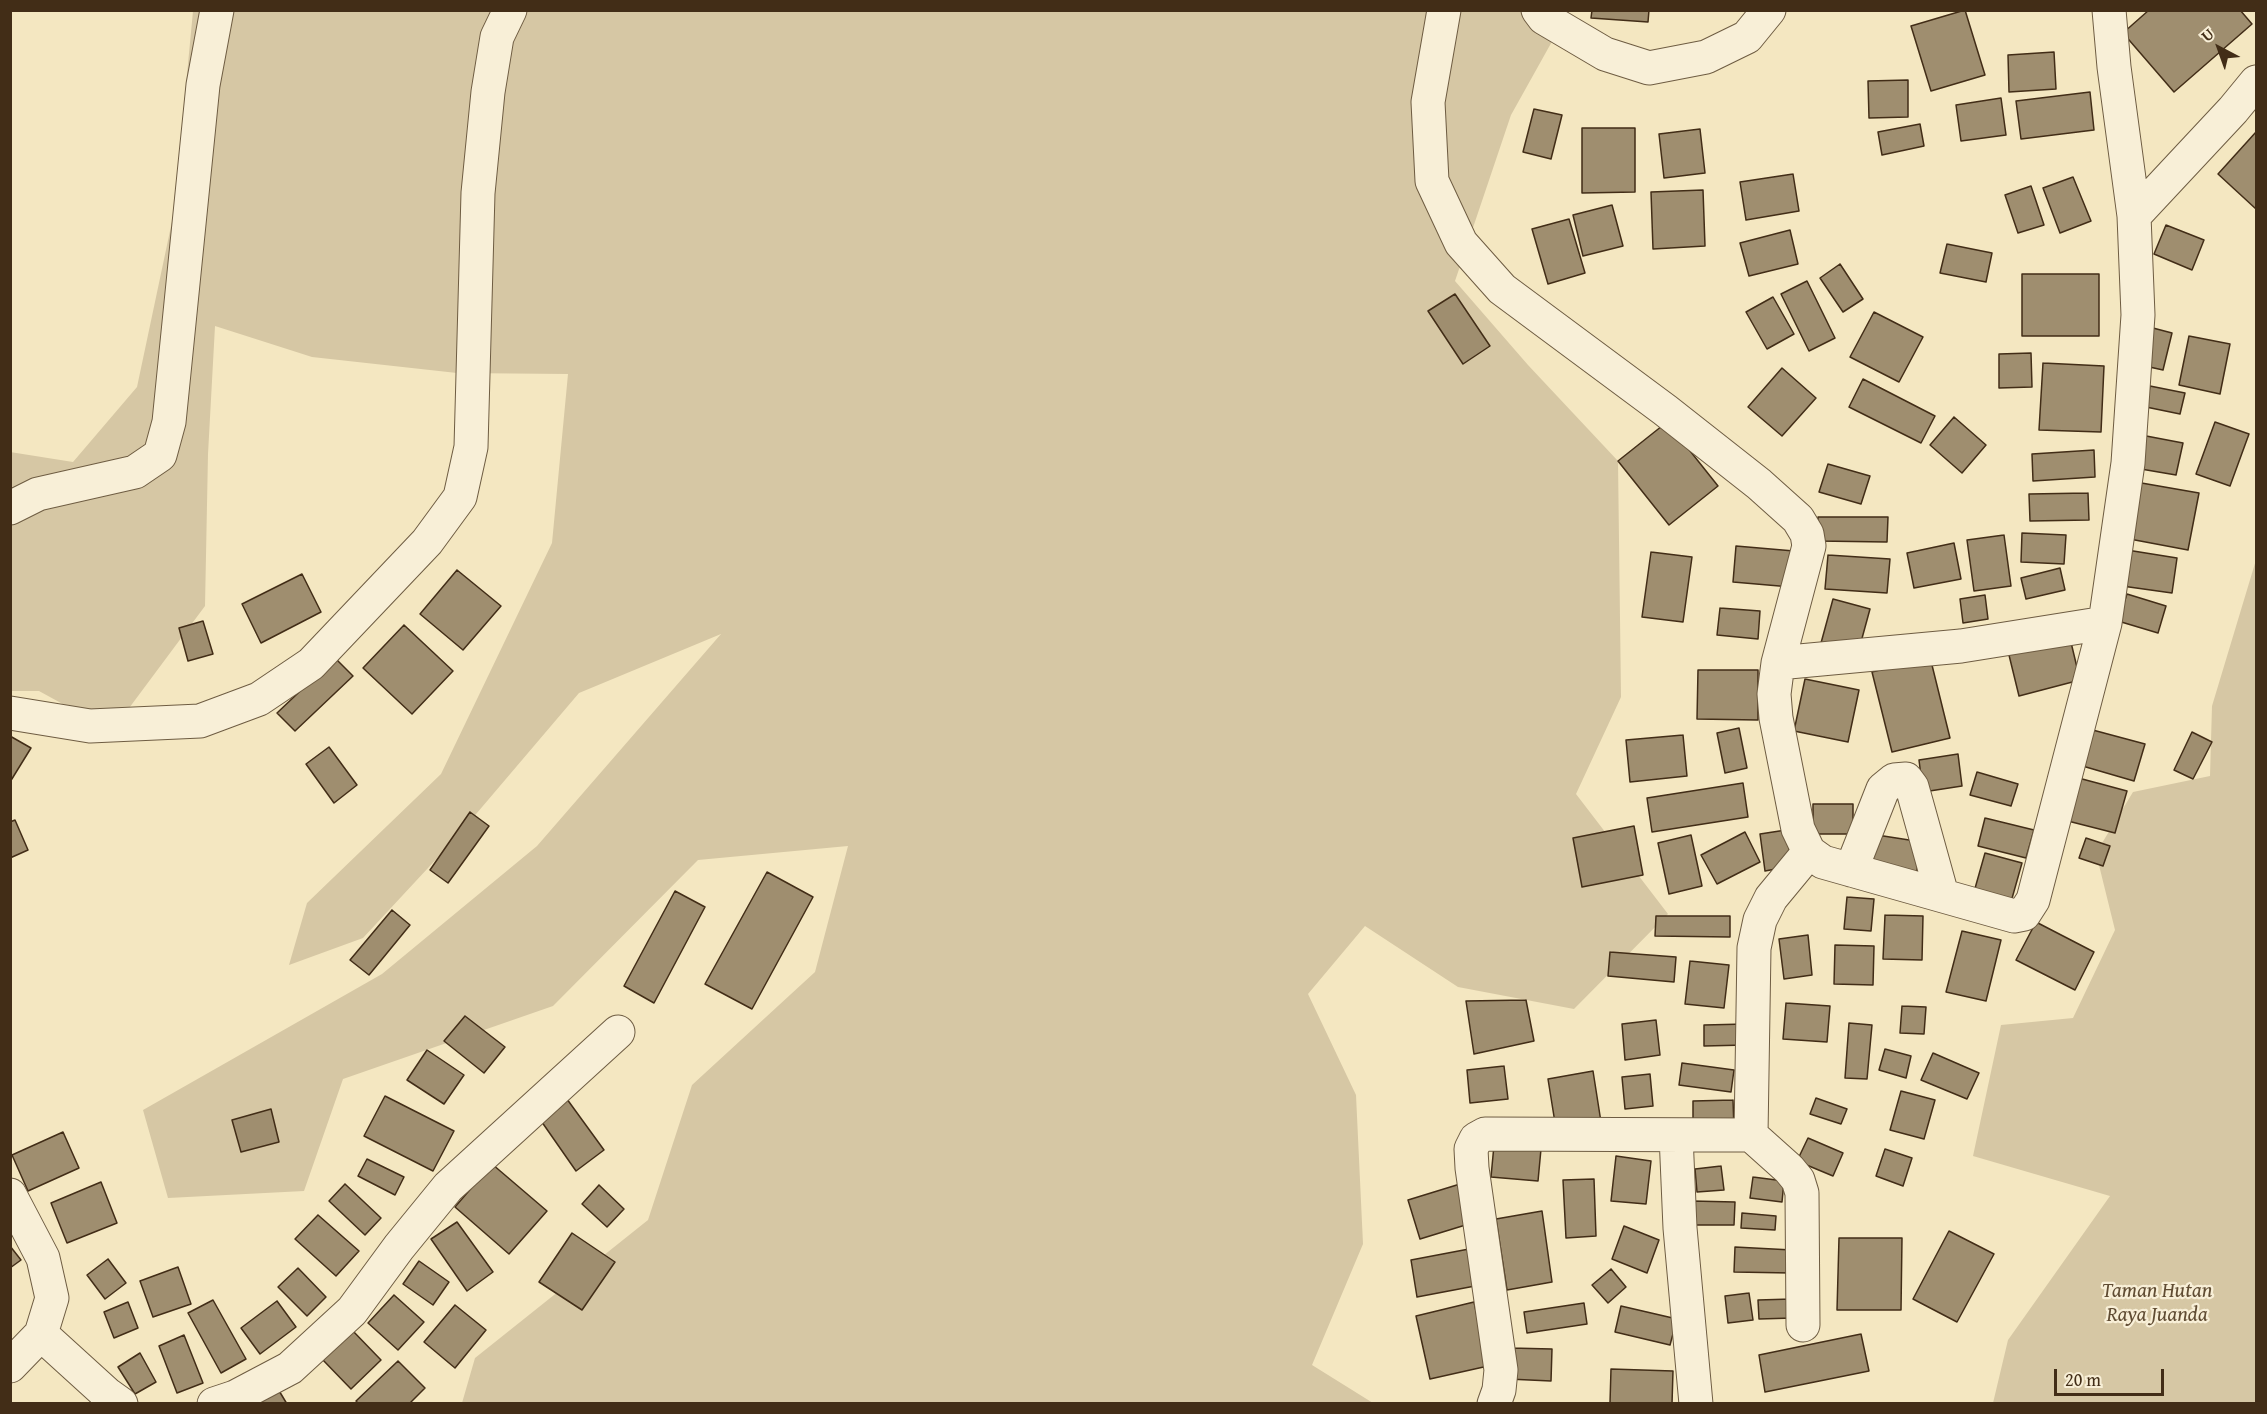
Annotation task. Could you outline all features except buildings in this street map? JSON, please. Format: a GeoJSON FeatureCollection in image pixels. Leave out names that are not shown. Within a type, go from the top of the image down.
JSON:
{"type":"FeatureCollection","features":[{"type":"Feature","properties":{"kind":"street"},"geometry":{"type":"LineString","coordinates":[[10,508],[38,494],[135,472],[160,455],[169,422],[203,85],[217,10]]}},
{"type":"Feature","properties":{"kind":"street"},"geometry":{"type":"LineString","coordinates":[[10,713],[90,726],[200,721],[259,699],[311,664],[427,542],[459,498],[471,447],[478,193],[487,103],[497,37],[510,10]]}},
{"type":"Feature","properties":{"kind":"street"},"geometry":{"type":"LineString","coordinates":[[1444,10],[1428,102],[1432,181],[1461,243],[1502,289],[1665,410],[1759,484],[1798,519],[1807,534],[1809,546],[1778,663],[1774,694],[1776,718],[1798,829],[1809,852],[1823,862],[2014,916],[2024,914],[2033,900],[2105,623],[2128,463],[2138,315],[2134,216],[2114,67],[2109,10]]}},
{"type":"Feature","properties":{"kind":"street"},"geometry":{"type":"LineString","coordinates":[[1538,10],[1544,18],[1605,54],[1649,68],[1706,57],[1747,37],[1769,10]]}},
{"type":"Feature","properties":{"kind":"street"},"geometry":{"type":"LineString","coordinates":[[2134,216],[2233,110],[2256,81]]}},
{"type":"Feature","properties":{"kind":"street"},"geometry":{"type":"LineString","coordinates":[[1778,663],[1961,646],[2105,623]]}},
{"type":"Feature","properties":{"kind":"street"},"geometry":{"type":"LineString","coordinates":[[1851,870],[1883,789],[1894,780],[1906,779],[1912,787],[1942,895]]}},
{"type":"Feature","properties":{"kind":"street"},"geometry":{"type":"LineString","coordinates":[[1751,1135],[1754,948],[1760,920],[1771,898],[1809,852]]}},
{"type":"Feature","properties":{"kind":"street"},"geometry":{"type":"LineString","coordinates":[[214,1404],[235,1397],[290,1368],[352,1311],[448,1187],[618,1032]]}},
{"type":"Feature","properties":{"kind":"street"},"geometry":{"type":"LineString","coordinates":[[1494,1404],[1501,1370],[1471,1149],[1476,1139],[1485,1134],[1751,1135],[1789,1169],[1798,1180],[1802,1193],[1803,1325]]}},
{"type":"Feature","properties":{"kind":"street"},"geometry":{"type":"LineString","coordinates":[[1676,1135],[1680,1228],[1696,1404]]}},
{"type":"Feature","properties":{"kind":"street"},"geometry":{"type":"LineString","coordinates":[[10,1195],[43,1258],[52,1298],[41,1334],[10,1366]]}},
{"type":"Feature","properties":{"kind":"street"},"geometry":{"type":"LineString","coordinates":[[41,1334],[120,1404]]}},
{"type":"Feature","properties":{"kind":"green space"},"geometry":{"type":"Polygon","coordinates":[[[193,11],[1569,11],[1511,115],[1455,281],[1528,365],[1618,461],[1621,697],[1576,794],[1668,914],[1574,1009],[1458,987],[1365,926],[1308,994],[1356,1095],[1363,1244],[1312,1365],[1373,1403],[462,1403],[475,1358],[648,1220],[692,1085],[815,972],[848,846],[698,860],[553,1006],[343,1079],[304,1191],[168,1198],[143,1110],[382,974],[537,846],[721,634],[579,693],[454,840],[363,938],[289,965],[307,903],[441,774],[552,543],[568,374],[457,373],[312,357],[215,326],[208,454],[205,606],[112,731],[39,691],[11,691],[10,452],[73,462],[137,387],[174,212],[193,11]]]}},
{"type":"Feature","properties":{"kind":"green space","name":"Taman Hutan Raya Juanda"},"geometry":{"type":"Polygon","coordinates":[[[2256,560],[2256,1403],[1993,1403],[2008,1340],[2110,1196],[1973,1156],[2001,1025],[2073,1018],[2115,930],[2096,853],[2133,792],[2210,776],[2212,706],[2256,560]]]}}]}
